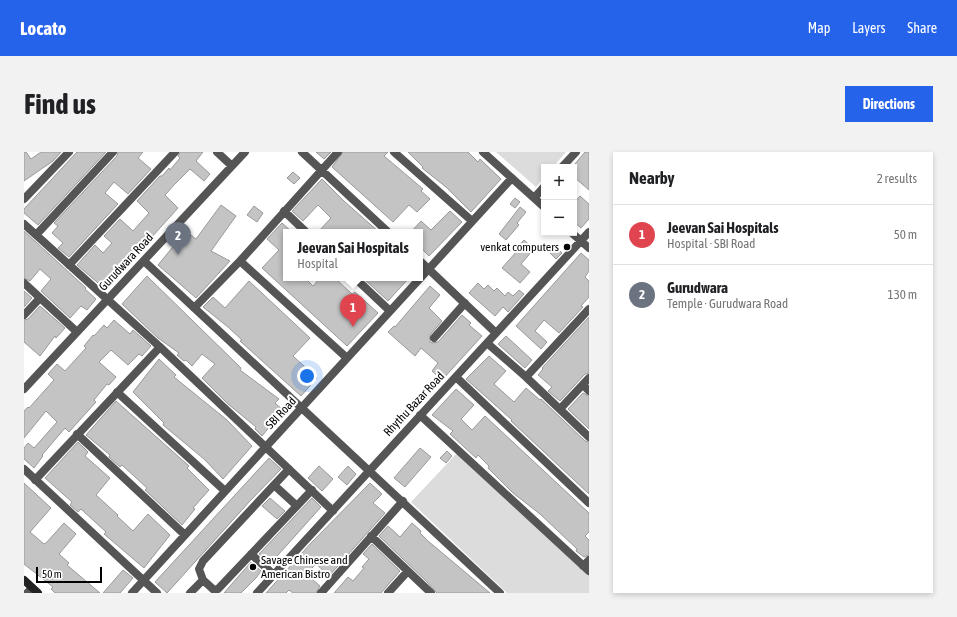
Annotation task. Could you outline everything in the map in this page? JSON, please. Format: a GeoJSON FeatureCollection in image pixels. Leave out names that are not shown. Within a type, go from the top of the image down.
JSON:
{"type":"FeatureCollection","features":[{"type":"Feature","properties":{"kind":"street"},"geometry":{"type":"LineString","coordinates":[[36,235],[113,152]]}},
{"type":"Feature","properties":{"kind":"street"},"geometry":{"type":"LineString","coordinates":[[69,265],[175,152]]}},
{"type":"Feature","properties":{"kind":"street"},"geometry":{"type":"LineString","coordinates":[[217,152],[232,166]]}},
{"type":"Feature","properties":{"kind":"street","name":"Gurudwara Road"},"geometry":{"type":"LineString","coordinates":[[24,389],[245,152]]}},
{"type":"Feature","properties":{"kind":"street"},"geometry":{"type":"LineString","coordinates":[[302,152],[385,229]]}},
{"type":"Feature","properties":{"kind":"street"},"geometry":{"type":"LineString","coordinates":[[194,308],[240,261],[338,152]]}},
{"type":"Feature","properties":{"kind":"street"},"geometry":{"type":"LineString","coordinates":[[394,152],[472,222]]}},
{"type":"Feature","properties":{"kind":"street"},"geometry":{"type":"LineString","coordinates":[[483,152],[541,205]]}},
{"type":"Feature","properties":{"kind":"street"},"geometry":{"type":"LineString","coordinates":[[565,164],[576,152]]}},
{"type":"Feature","properties":{"kind":"street"},"geometry":{"type":"LineString","coordinates":[[24,199],[67,153]]}},
{"type":"Feature","properties":{"kind":"street","name":"SBI Road"},"geometry":{"type":"LineString","coordinates":[[423,275],[512,178]]}},
{"type":"Feature","properties":{"kind":"street"},"geometry":{"type":"LineString","coordinates":[[534,198],[541,190]]}},
{"type":"Feature","properties":{"kind":"street"},"geometry":{"type":"LineString","coordinates":[[284,211],[303,229]]}},
{"type":"Feature","properties":{"kind":"street"},"geometry":{"type":"LineString","coordinates":[[24,224],[160,347],[333,511]]}},
{"type":"Feature","properties":{"kind":"street","name":"Rhythu Bazar Road"},"geometry":{"type":"LineString","coordinates":[[257,593],[589,232]]}},
{"type":"Feature","properties":{"kind":"street"},"geometry":{"type":"LineString","coordinates":[[575,236],[589,248]]}},
{"type":"Feature","properties":{"kind":"street"},"geometry":{"type":"LineString","coordinates":[[144,261],[301,408],[370,470],[500,593]]}},
{"type":"Feature","properties":{"kind":"street"},"geometry":{"type":"LineString","coordinates":[[240,261],[347,358]]}},
{"type":"Feature","properties":{"kind":"street"},"geometry":{"type":"LineString","coordinates":[[423,265],[496,333]]}},
{"type":"Feature","properties":{"kind":"street"},"geometry":{"type":"LineString","coordinates":[[358,281],[390,311]]}},
{"type":"Feature","properties":{"kind":"street","name":"SBI Road"},"geometry":{"type":"LineString","coordinates":[[132,593],[417,281]]}},
{"type":"Feature","properties":{"kind":"street"},"geometry":{"type":"LineString","coordinates":[[24,284],[77,332]]}},
{"type":"Feature","properties":{"kind":"street"},"geometry":{"type":"LineString","coordinates":[[24,315],[40,298]]}},
{"type":"Feature","properties":{"kind":"street"},"geometry":{"type":"LineString","coordinates":[[434,338],[465,303]]}},
{"type":"Feature","properties":{"kind":"street"},"geometry":{"type":"LineString","coordinates":[[526,377],[589,309]]}},
{"type":"Feature","properties":{"kind":"street"},"geometry":{"type":"LineString","coordinates":[[486,343],[526,377],[589,437]]}},
{"type":"Feature","properties":{"kind":"street"},"geometry":{"type":"LineString","coordinates":[[35,480],[160,347]]}},
{"type":"Feature","properties":{"kind":"street"},"geometry":{"type":"LineString","coordinates":[[456,377],[589,503]]}},
{"type":"Feature","properties":{"kind":"street"},"geometry":{"type":"LineString","coordinates":[[560,409],[586,388],[589,378]]}},
{"type":"Feature","properties":{"kind":"street"},"geometry":{"type":"LineString","coordinates":[[117,392],[225,491]]}},
{"type":"Feature","properties":{"kind":"street"},"geometry":{"type":"LineString","coordinates":[[420,415],[587,566]]}},
{"type":"Feature","properties":{"kind":"street"},"geometry":{"type":"LineString","coordinates":[[77,434],[185,535]]}},
{"type":"Feature","properties":{"kind":"street"},"geometry":{"type":"LineString","coordinates":[[24,469],[157,593]]}},
{"type":"Feature","properties":{"kind":"street"},"geometry":{"type":"LineString","coordinates":[[289,469],[203,561],[199,569],[204,580],[216,590],[312,490]]}},
{"type":"Feature","properties":{"kind":"street"},"geometry":{"type":"LineString","coordinates":[[274,485],[297,506]]}},
{"type":"Feature","properties":{"kind":"street"},"geometry":{"type":"LineString","coordinates":[[321,593],[403,501]]}},
{"type":"Feature","properties":{"kind":"street"},"geometry":{"type":"LineString","coordinates":[[371,536],[407,572],[431,593]]}},
{"type":"Feature","properties":{"kind":"street"},"geometry":{"type":"LineString","coordinates":[[251,554],[274,575]]}},
{"type":"Feature","properties":{"kind":"street"},"geometry":{"type":"LineString","coordinates":[[388,593],[407,572]]}},
{"type":"Feature","properties":{"kind":"street"},"geometry":{"type":"LineString","coordinates":[[24,580],[32,591]]}},
{"type":"Feature","properties":{"kind":"street"},"geometry":{"type":"LineString","coordinates":[[190,593],[204,580]]}},
{"type":"Feature","properties":{"kind":"shaded area"},"geometry":{"type":"Polygon","coordinates":[[[496,152],[566,152],[556,164],[541,164],[541,181],[536,187],[496,152]]]}},
{"type":"Feature","properties":{"kind":"shaded area"},"geometry":{"type":"Polygon","coordinates":[[[457,453],[589,574],[589,593],[507,593],[411,502],[457,453]]]}},
{"type":"Feature","properties":{"kind":"building"},"geometry":{"type":"Polygon","coordinates":[[[24,152],[26,152],[31,159],[41,152],[61,152],[53,161],[24,181],[24,152]]]}},
{"type":"Feature","properties":{"kind":"building"},"geometry":{"type":"Polygon","coordinates":[[[77,152],[106,152],[38,225],[24,213],[24,209],[77,152]]]}},
{"type":"Feature","properties":{"kind":"building"},"geometry":{"type":"Polygon","coordinates":[[[118,152],[143,152],[138,158],[151,169],[128,194],[114,182],[105,193],[118,204],[69,257],[58,248],[63,243],[52,233],[58,226],[54,223],[117,156],[118,152]]]}},
{"type":"Feature","properties":{"kind":"building"},"geometry":{"type":"Polygon","coordinates":[[[180,152],[203,152],[196,161],[210,174],[204,181],[190,169],[174,185],[165,195],[178,208],[105,289],[77,265],[95,245],[103,253],[112,243],[104,236],[120,219],[133,231],[149,213],[137,201],[160,176],[162,176],[169,168],[170,170],[180,158],[178,156],[180,152]]]}},
{"type":"Feature","properties":{"kind":"building"},"geometry":{"type":"Polygon","coordinates":[[[316,152],[331,152],[324,159],[316,152]]]}},
{"type":"Feature","properties":{"kind":"building"},"geometry":{"type":"Polygon","coordinates":[[[343,152],[388,152],[384,156],[423,189],[421,191],[430,199],[417,212],[409,205],[393,222],[332,167],[343,152]]]}},
{"type":"Feature","properties":{"kind":"building"},"geometry":{"type":"Polygon","coordinates":[[[408,152],[468,152],[478,162],[480,159],[501,179],[471,212],[446,187],[422,168],[423,167],[408,152]]]}},
{"type":"Feature","properties":{"kind":"building"},"geometry":{"type":"Polygon","coordinates":[[[585,152],[589,152],[589,190],[577,180],[577,164],[575,164],[585,152]]]}},
{"type":"Feature","properties":{"kind":"building"},"geometry":{"type":"Polygon","coordinates":[[[293,172],[300,178],[294,184],[287,178],[293,172]]]}},
{"type":"Feature","properties":{"kind":"building"},"geometry":{"type":"Polygon","coordinates":[[[322,179],[376,229],[321,229],[331,218],[318,205],[303,221],[292,211],[322,179]]]}},
{"type":"Feature","properties":{"kind":"building"},"geometry":{"type":"Polygon","coordinates":[[[580,196],[589,204],[589,219],[581,228],[577,225],[577,200],[580,196]]]}},
{"type":"Feature","properties":{"kind":"building"},"geometry":{"type":"Polygon","coordinates":[[[515,198],[520,202],[515,208],[510,204],[515,198]]]}},
{"type":"Feature","properties":{"kind":"building"},"geometry":{"type":"Polygon","coordinates":[[[221,205],[236,216],[211,251],[230,261],[196,298],[158,265],[186,231],[196,239],[221,205]]]}},
{"type":"Feature","properties":{"kind":"building"},"geometry":{"type":"Polygon","coordinates":[[[254,206],[263,213],[257,222],[247,215],[254,206]]]}},
{"type":"Feature","properties":{"kind":"building"},"geometry":{"type":"Polygon","coordinates":[[[520,207],[526,212],[517,223],[519,225],[506,240],[499,234],[520,207]]]}},
{"type":"Feature","properties":{"kind":"building"},"geometry":{"type":"Polygon","coordinates":[[[450,211],[462,222],[429,256],[423,250],[423,229],[414,229],[421,221],[431,230],[450,211]]]}},
{"type":"Feature","properties":{"kind":"building"},"geometry":{"type":"Polygon","coordinates":[[[282,223],[289,229],[283,229],[283,281],[308,281],[313,286],[317,281],[338,281],[352,294],[355,292],[378,313],[347,346],[262,268],[279,250],[267,239],[282,223]]]}},
{"type":"Feature","properties":{"kind":"building"},"geometry":{"type":"Polygon","coordinates":[[[24,231],[96,299],[87,310],[81,306],[70,318],[41,291],[51,279],[40,269],[30,281],[24,278],[24,231]]]}},
{"type":"Feature","properties":{"kind":"building"},"geometry":{"type":"Polygon","coordinates":[[[524,240],[534,249],[521,264],[530,272],[520,283],[502,268],[517,251],[515,250],[524,240]]]}},
{"type":"Feature","properties":{"kind":"building"},"geometry":{"type":"Polygon","coordinates":[[[556,247],[562,253],[556,259],[550,253],[556,247]]]}},
{"type":"Feature","properties":{"kind":"building"},"geometry":{"type":"Polygon","coordinates":[[[581,253],[589,260],[589,271],[585,277],[589,281],[589,297],[581,306],[583,307],[559,333],[544,320],[535,331],[547,342],[541,349],[516,326],[581,253]]]}},
{"type":"Feature","properties":{"kind":"building"},"geometry":{"type":"Polygon","coordinates":[[[147,276],[241,368],[240,370],[279,399],[275,403],[283,410],[262,436],[255,429],[256,427],[228,404],[202,378],[215,364],[202,354],[192,366],[186,360],[184,361],[177,355],[179,353],[158,338],[122,304],[147,276]]]}},
{"type":"Feature","properties":{"kind":"building"},"geometry":{"type":"Polygon","coordinates":[[[249,281],[310,338],[293,356],[317,378],[301,396],[240,341],[242,340],[228,327],[203,307],[213,297],[225,308],[249,281]]]}},
{"type":"Feature","properties":{"kind":"building"},"geometry":{"type":"Polygon","coordinates":[[[366,281],[406,281],[388,301],[366,281]]]}},
{"type":"Feature","properties":{"kind":"building"},"geometry":{"type":"Polygon","coordinates":[[[478,283],[484,289],[488,285],[494,291],[497,288],[505,296],[508,292],[513,296],[519,290],[524,294],[508,312],[503,307],[495,316],[469,293],[478,283]]]}},
{"type":"Feature","properties":{"kind":"building"},"geometry":{"type":"Polygon","coordinates":[[[430,286],[440,295],[429,308],[442,321],[430,335],[430,342],[438,342],[462,315],[471,323],[469,325],[482,336],[442,380],[432,371],[438,363],[421,348],[415,356],[388,332],[394,326],[395,327],[430,286]]]}},
{"type":"Feature","properties":{"kind":"building"},"geometry":{"type":"Polygon","coordinates":[[[24,291],[32,298],[24,307],[24,291]]]}},
{"type":"Feature","properties":{"kind":"building"},"geometry":{"type":"Polygon","coordinates":[[[40,306],[65,328],[56,338],[55,336],[40,356],[24,342],[24,320],[28,319],[40,306]]]}},
{"type":"Feature","properties":{"kind":"building"},"geometry":{"type":"Polygon","coordinates":[[[589,317],[589,373],[585,374],[560,401],[548,391],[552,387],[538,375],[543,369],[542,368],[589,317]]]}},
{"type":"Feature","properties":{"kind":"building"},"geometry":{"type":"Polygon","coordinates":[[[114,320],[130,334],[133,330],[151,346],[142,356],[139,354],[128,365],[111,350],[99,362],[116,377],[109,385],[107,384],[94,400],[96,402],[69,432],[65,428],[42,455],[43,456],[34,468],[24,459],[24,448],[28,443],[34,448],[57,422],[46,411],[24,438],[24,411],[28,407],[29,408],[54,380],[48,374],[57,364],[65,371],[86,348],[84,346],[93,335],[94,336],[104,325],[107,328],[114,320]]]}},
{"type":"Feature","properties":{"kind":"building"},"geometry":{"type":"Polygon","coordinates":[[[506,336],[532,360],[525,368],[498,344],[506,336]]]}},
{"type":"Feature","properties":{"kind":"building"},"geometry":{"type":"Polygon","coordinates":[[[489,356],[506,371],[494,384],[514,402],[526,388],[540,400],[541,399],[585,441],[589,442],[589,494],[511,421],[512,420],[466,379],[489,356]]]}},
{"type":"Feature","properties":{"kind":"building"},"geometry":{"type":"Polygon","coordinates":[[[159,359],[176,375],[174,377],[227,420],[252,446],[223,479],[204,459],[163,425],[164,423],[133,392],[159,359]]]}},
{"type":"Feature","properties":{"kind":"building"},"geometry":{"type":"Polygon","coordinates":[[[456,389],[474,405],[461,419],[472,430],[485,416],[589,513],[589,532],[585,536],[589,540],[589,555],[584,557],[576,551],[577,549],[540,514],[513,493],[488,468],[489,466],[478,455],[476,458],[450,434],[453,431],[432,415],[456,389]]]}},
{"type":"Feature","properties":{"kind":"building"},"geometry":{"type":"Polygon","coordinates":[[[583,393],[589,396],[589,429],[568,409],[583,393]]]}},
{"type":"Feature","properties":{"kind":"building"},"geometry":{"type":"Polygon","coordinates":[[[116,401],[189,466],[187,468],[209,490],[193,508],[195,509],[182,525],[145,490],[147,488],[122,465],[120,467],[109,457],[110,455],[86,435],[116,401]]]}},
{"type":"Feature","properties":{"kind":"building"},"geometry":{"type":"Polygon","coordinates":[[[78,442],[88,452],[85,456],[110,478],[96,495],[133,531],[148,514],[170,535],[144,568],[104,534],[106,532],[81,509],[78,512],[70,505],[72,502],[45,478],[78,442]]]}},
{"type":"Feature","properties":{"kind":"building"},"geometry":{"type":"Polygon","coordinates":[[[420,448],[431,457],[405,487],[394,478],[420,448]]]}},
{"type":"Feature","properties":{"kind":"building"},"geometry":{"type":"Polygon","coordinates":[[[447,451],[452,456],[446,463],[440,458],[447,451]]]}},
{"type":"Feature","properties":{"kind":"building"},"geometry":{"type":"Polygon","coordinates":[[[269,458],[281,469],[167,593],[155,582],[269,458]]]}},
{"type":"Feature","properties":{"kind":"building"},"geometry":{"type":"Polygon","coordinates":[[[319,466],[333,479],[322,491],[308,478],[319,466]]]}},
{"type":"Feature","properties":{"kind":"building"},"geometry":{"type":"Polygon","coordinates":[[[348,466],[356,474],[347,485],[338,477],[348,466]]]}},
{"type":"Feature","properties":{"kind":"building"},"geometry":{"type":"Polygon","coordinates":[[[24,483],[51,508],[30,532],[44,544],[64,523],[76,534],[59,554],[69,563],[67,565],[100,593],[55,593],[51,589],[53,587],[24,564],[24,483]]]}},
{"type":"Feature","properties":{"kind":"building"},"geometry":{"type":"Polygon","coordinates":[[[370,483],[382,494],[373,503],[385,513],[329,576],[316,564],[306,574],[320,586],[316,593],[293,593],[289,590],[286,593],[266,593],[311,543],[370,483]]]}},
{"type":"Feature","properties":{"kind":"building"},"geometry":{"type":"Polygon","coordinates":[[[270,498],[285,511],[277,519],[262,506],[270,498]]]}},
{"type":"Feature","properties":{"kind":"building"},"geometry":{"type":"Polygon","coordinates":[[[312,498],[321,507],[270,564],[259,554],[312,498]]]}},
{"type":"Feature","properties":{"kind":"building"},"geometry":{"type":"Polygon","coordinates":[[[412,523],[421,531],[420,533],[428,541],[490,593],[437,593],[379,536],[388,526],[400,537],[412,523]]]}},
{"type":"Feature","properties":{"kind":"building"},"geometry":{"type":"Polygon","coordinates":[[[372,544],[400,571],[381,593],[334,593],[348,577],[353,581],[364,568],[362,567],[369,559],[363,554],[372,544]]]}},
{"type":"Feature","properties":{"kind":"building"},"geometry":{"type":"Polygon","coordinates":[[[251,562],[261,571],[256,578],[241,593],[224,593],[251,562]]]}},
{"type":"Feature","properties":{"kind":"building"},"geometry":{"type":"Polygon","coordinates":[[[123,570],[133,578],[120,593],[103,593],[123,570]]]}},
{"type":"Feature","properties":{"kind":"place","name":"venkat computers"},"geometry":{"type":"Point","coordinates":[567,247]}},
{"type":"Feature","properties":{"kind":"place","name":"Gurudwara"},"geometry":{"type":"Point","coordinates":[178,255]}},
{"type":"Feature","properties":{"kind":"place","name":"Jeevan Sai Hospitals"},"geometry":{"type":"Point","coordinates":[353,327]}},
{"type":"Feature","properties":{"kind":"place","name":"Savage Chinese and American Bistro"},"geometry":{"type":"Point","coordinates":[253,567]}}]}
